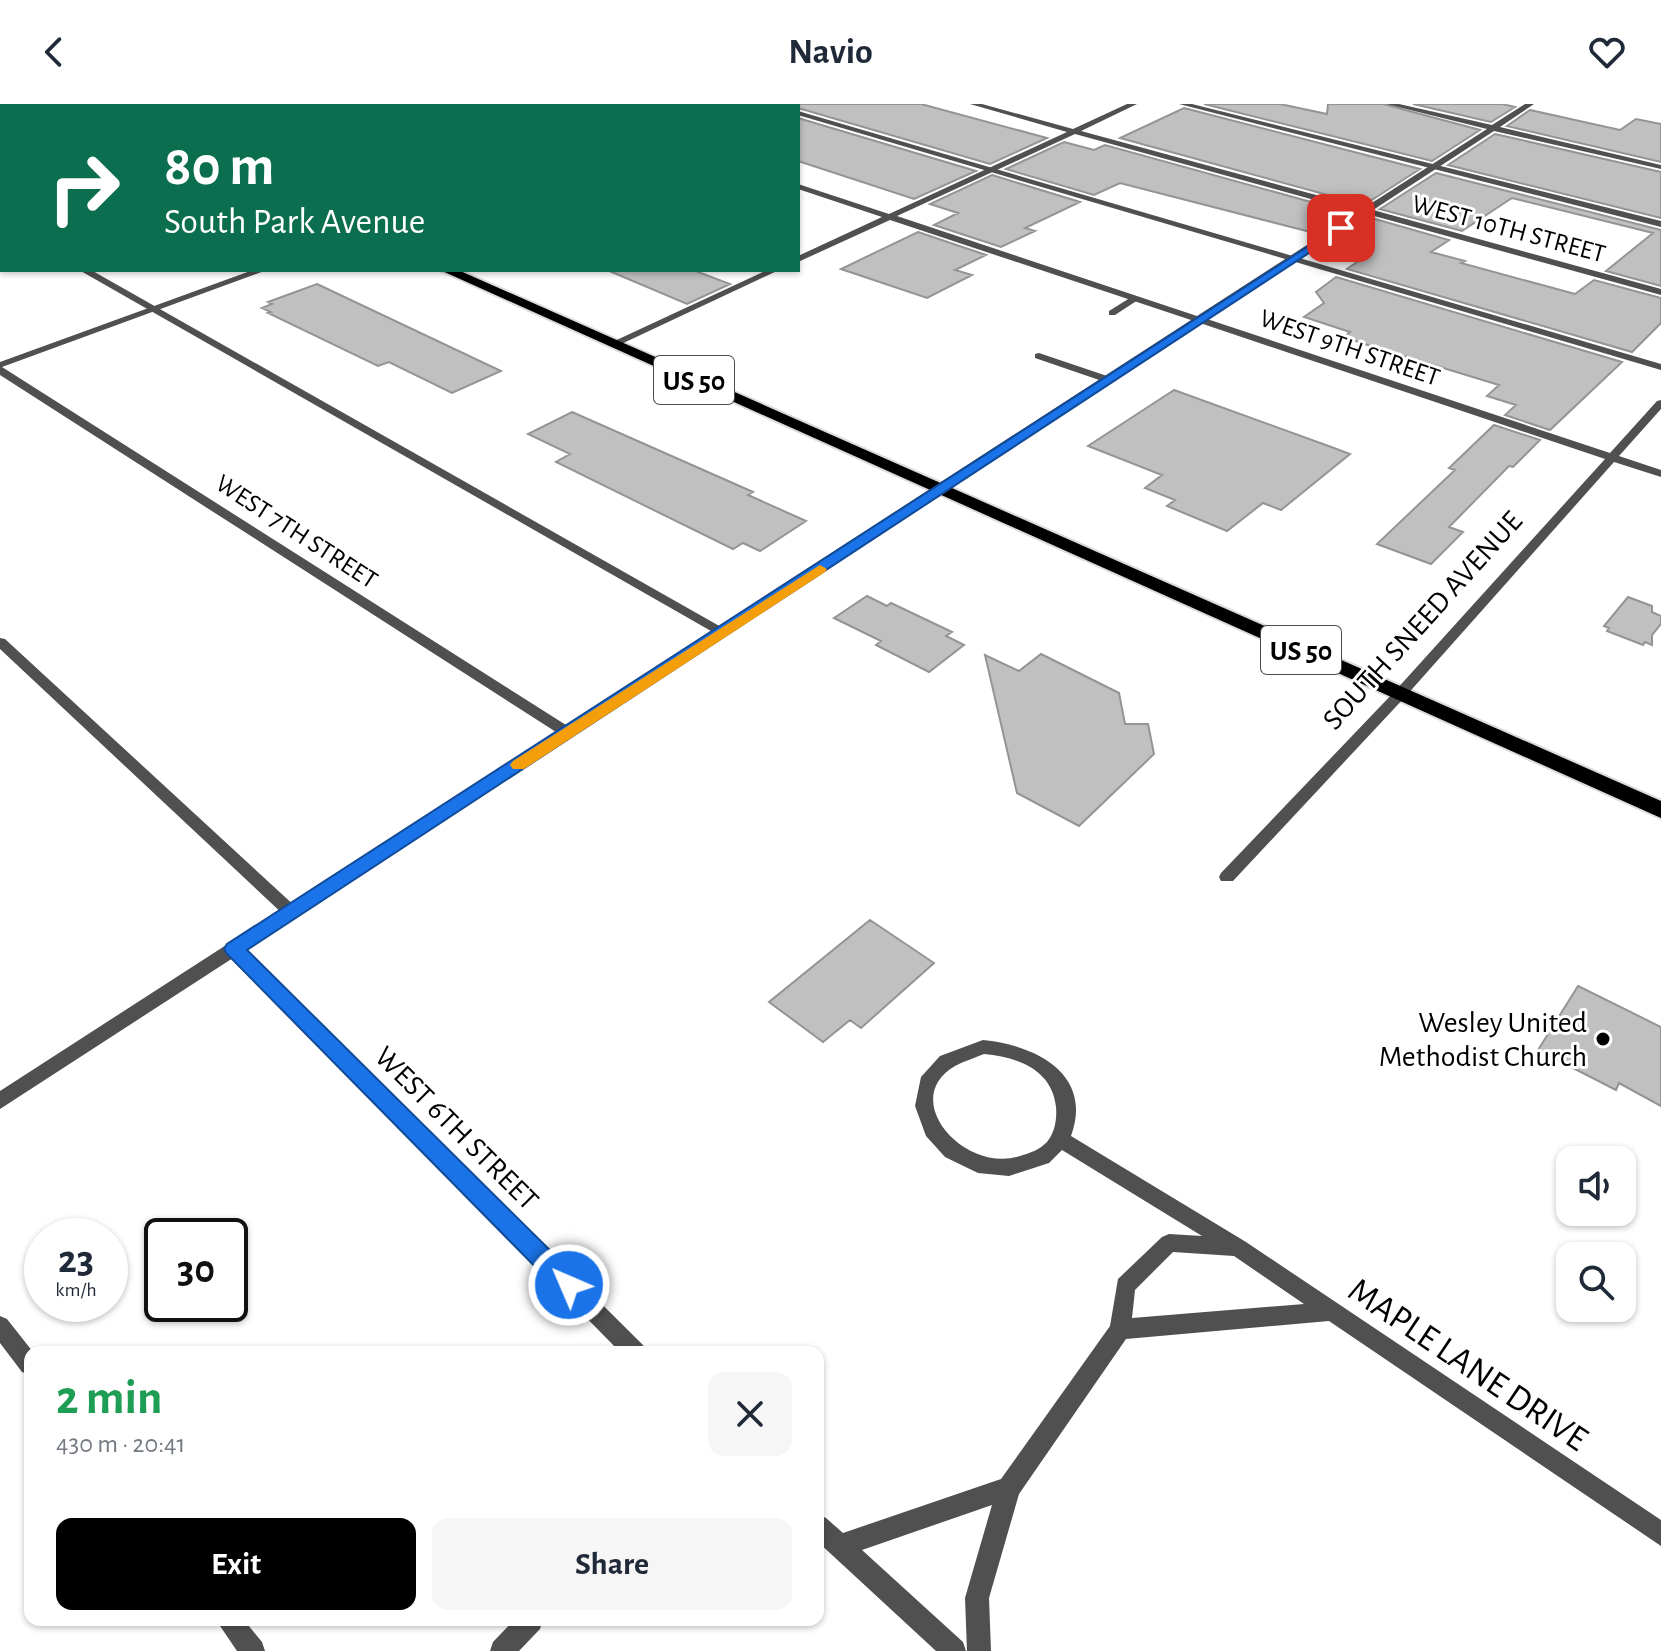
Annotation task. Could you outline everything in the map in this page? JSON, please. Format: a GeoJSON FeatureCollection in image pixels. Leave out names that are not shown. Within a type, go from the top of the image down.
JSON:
{"type":"FeatureCollection","features":[{"type":"Feature","properties":{"kind":"highway","name":"US 50"},"geometry":{"type":"LineString","coordinates":[[451,272],[1661,810]]}},
{"type":"Feature","properties":{"kind":"street","name":"WEST 10TH STREET"},"geometry":{"type":"LineString","coordinates":[[974,104],[1661,292]]}},
{"type":"Feature","properties":{"kind":"street"},"geometry":{"type":"LineString","coordinates":[[800,258],[1133,104]]}},
{"type":"Feature","properties":{"kind":"street"},"geometry":{"type":"LineString","coordinates":[[1183,104],[1661,224]]}},
{"type":"Feature","properties":{"kind":"street"},"geometry":{"type":"LineString","coordinates":[[1390,104],[1661,167]]}},
{"type":"Feature","properties":{"kind":"street"},"geometry":{"type":"LineString","coordinates":[[1,1098],[942,490],[1530,104]]}},
{"type":"Feature","properties":{"kind":"street"},"geometry":{"type":"LineString","coordinates":[[800,114],[1661,367]]}},
{"type":"Feature","properties":{"kind":"street","name":"WEST 9TH STREET"},"geometry":{"type":"LineString","coordinates":[[800,187],[1661,474]]}},
{"type":"Feature","properties":{"kind":"street"},"geometry":{"type":"LineString","coordinates":[[88,272],[723,632]]}},
{"type":"Feature","properties":{"kind":"street"},"geometry":{"type":"LineString","coordinates":[[0,368],[256,272]]}},
{"type":"Feature","properties":{"kind":"street"},"geometry":{"type":"LineString","coordinates":[[613,344],[770,272]]}},
{"type":"Feature","properties":{"kind":"street"},"geometry":{"type":"LineString","coordinates":[[1112,313],[1136,298]]}},
{"type":"Feature","properties":{"kind":"street"},"geometry":{"type":"LineString","coordinates":[[1039,356],[1109,380]]}},
{"type":"Feature","properties":{"kind":"street","name":"WEST 7TH STREET"},"geometry":{"type":"LineString","coordinates":[[0,368],[568,733]]}},
{"type":"Feature","properties":{"kind":"street","name":"SOUTH SNEED AVENUE"},"geometry":{"type":"LineString","coordinates":[[1227,877],[1400,694],[1661,403]]}},
{"type":"Feature","properties":{"kind":"street"},"geometry":{"type":"LineString","coordinates":[[0,642],[291,912]]}},
{"type":"Feature","properties":{"kind":"street","name":"WEST 6TH STREET"},"geometry":{"type":"LineString","coordinates":[[234,949],[629,1346]]}},
{"type":"Feature","properties":{"kind":"street"},"geometry":{"type":"LineString","coordinates":[[983,1047],[1027,1056],[1045,1068],[1059,1083],[1066,1102],[1067,1121],[1060,1139],[1045,1155],[1024,1165],[999,1168],[973,1163],[950,1152],[933,1135],[924,1114],[923,1094],[930,1075],[944,1061],[983,1047]]}},
{"type":"Feature","properties":{"kind":"street","name":"MAPLE LANE DRIVE"},"geometry":{"type":"LineString","coordinates":[[1060,1139],[1239,1248],[1661,1534]]}},
{"type":"Feature","properties":{"kind":"street"},"geometry":{"type":"LineString","coordinates":[[979,1651],[977,1598],[1009,1488],[1120,1329],[1125,1286],[1169,1243],[1239,1248]]}},
{"type":"Feature","properties":{"kind":"street"},"geometry":{"type":"LineString","coordinates":[[1120,1329],[1332,1311]]}},
{"type":"Feature","properties":{"kind":"street"},"geometry":{"type":"LineString","coordinates":[[0,1326],[24,1357]]}},
{"type":"Feature","properties":{"kind":"street"},"geometry":{"type":"LineString","coordinates":[[840,1546],[1009,1488]]}},
{"type":"Feature","properties":{"kind":"street"},"geometry":{"type":"LineString","coordinates":[[824,1531],[954,1651]]}},
{"type":"Feature","properties":{"kind":"street"},"geometry":{"type":"LineString","coordinates":[[233,1626],[253,1651]]}},
{"type":"Feature","properties":{"kind":"street"},"geometry":{"type":"LineString","coordinates":[[502,1651],[525,1626]]}},
{"type":"Feature","properties":{"kind":"building"},"geometry":{"type":"Polygon","coordinates":[[[800,104],[921,104],[1047,138],[990,164],[800,109],[800,104]]]}},
{"type":"Feature","properties":{"kind":"building"},"geometry":{"type":"Polygon","coordinates":[[[1204,104],[1280,104],[1327,114],[1328,104],[1383,104],[1480,130],[1432,161],[1204,104]]]}},
{"type":"Feature","properties":{"kind":"building"},"geometry":{"type":"Polygon","coordinates":[[[1413,104],[1502,104],[1515,107],[1491,122],[1413,104]]]}},
{"type":"Feature","properties":{"kind":"building"},"geometry":{"type":"Polygon","coordinates":[[[1184,108],[1420,169],[1364,205],[1120,138],[1184,108]]]}},
{"type":"Feature","properties":{"kind":"building"},"geometry":{"type":"Polygon","coordinates":[[[1530,110],[1620,130],[1636,119],[1661,124],[1661,162],[1507,126],[1530,110]]]}},
{"type":"Feature","properties":{"kind":"building"},"geometry":{"type":"Polygon","coordinates":[[[800,119],[976,171],[914,199],[800,162],[800,119]]]}},
{"type":"Feature","properties":{"kind":"building"},"geometry":{"type":"Polygon","coordinates":[[[1495,134],[1661,172],[1661,218],[1448,165],[1495,134]]]}},
{"type":"Feature","properties":{"kind":"building"},"geometry":{"type":"Polygon","coordinates":[[[1064,142],[1094,150],[1105,145],[1351,213],[1318,234],[1120,183],[1094,195],[1006,169],[1064,142]]]}},
{"type":"Feature","properties":{"kind":"building"},"geometry":{"type":"Polygon","coordinates":[[[1436,173],[1661,230],[1661,286],[1606,271],[1653,233],[1512,198],[1462,231],[1380,209],[1436,173]]]}},
{"type":"Feature","properties":{"kind":"building"},"geometry":{"type":"Polygon","coordinates":[[[992,175],[1080,202],[1025,228],[1035,231],[1001,247],[934,225],[958,213],[930,204],[992,175]]]}},
{"type":"Feature","properties":{"kind":"building"},"geometry":{"type":"Polygon","coordinates":[[[1368,217],[1449,240],[1431,252],[1465,261],[1461,263],[1575,294],[1594,280],[1661,298],[1661,323],[1632,352],[1347,269],[1373,251],[1334,239],[1368,217]]]}},
{"type":"Feature","properties":{"kind":"building"},"geometry":{"type":"Polygon","coordinates":[[[918,232],[986,255],[955,270],[972,275],[927,298],[841,269],[918,232]]]}},
{"type":"Feature","properties":{"kind":"building"},"geometry":{"type":"Polygon","coordinates":[[[612,272],[698,272],[730,284],[687,304],[612,272]]]}},
{"type":"Feature","properties":{"kind":"building"},"geometry":{"type":"Polygon","coordinates":[[[1336,277],[1622,362],[1550,430],[1505,415],[1516,405],[1487,396],[1499,385],[1358,342],[1345,336],[1350,332],[1304,317],[1324,303],[1316,292],[1336,277]]]}},
{"type":"Feature","properties":{"kind":"building"},"geometry":{"type":"Polygon","coordinates":[[[317,284],[501,371],[452,393],[389,362],[378,366],[262,308],[272,304],[268,302],[317,284]]]}},
{"type":"Feature","properties":{"kind":"building"},"geometry":{"type":"Polygon","coordinates":[[[1174,390],[1350,454],[1281,510],[1263,503],[1227,531],[1167,506],[1175,500],[1145,488],[1162,475],[1088,446],[1174,390]]]}},
{"type":"Feature","properties":{"kind":"building"},"geometry":{"type":"Polygon","coordinates":[[[572,412],[753,492],[748,495],[806,521],[760,551],[743,543],[733,549],[556,462],[570,454],[528,434],[572,412]]]}},
{"type":"Feature","properties":{"kind":"building"},"geometry":{"type":"Polygon","coordinates":[[[1494,425],[1540,440],[1513,467],[1509,466],[1449,527],[1463,532],[1431,564],[1377,544],[1455,470],[1449,468],[1494,425]]]}},
{"type":"Feature","properties":{"kind":"building"},"geometry":{"type":"Polygon","coordinates":[[[867,596],[887,606],[891,603],[952,632],[946,636],[964,645],[929,672],[876,645],[881,641],[834,618],[867,596]]]}},
{"type":"Feature","properties":{"kind":"building"},"geometry":{"type":"Polygon","coordinates":[[[1628,597],[1652,606],[1652,612],[1661,616],[1661,624],[1652,635],[1652,645],[1645,642],[1643,645],[1607,631],[1609,628],[1604,626],[1628,597]]]}},
{"type":"Feature","properties":{"kind":"building"},"geometry":{"type":"Polygon","coordinates":[[[1041,654],[1119,693],[1125,724],[1148,724],[1154,754],[1079,826],[1017,793],[985,655],[1019,671],[1041,654]]]}},
{"type":"Feature","properties":{"kind":"building"},"geometry":{"type":"Polygon","coordinates":[[[870,920],[934,963],[861,1028],[850,1020],[823,1042],[769,1002],[870,920]]]}},
{"type":"Feature","properties":{"kind":"building","name":"Wesley United Methodist Church"},"geometry":{"type":"Polygon","coordinates":[[[1578,986],[1661,1027],[1661,1106],[1619,1083],[1616,1090],[1538,1050],[1578,986]]]}},
{"type":"Feature","properties":{"kind":"slow traffic"},"geometry":{"type":"LineString","coordinates":[[519,765],[820,569]]}},
{"type":"Feature","properties":{"kind":"place","name":"Wesley United Methodist Church"},"geometry":{"type":"Point","coordinates":[1603,1039]}},
{"type":"Feature","properties":{"kind":"route"},"geometry":{"type":"LineString","coordinates":[[569,1285],[234,949],[1341,228]]}}]}
